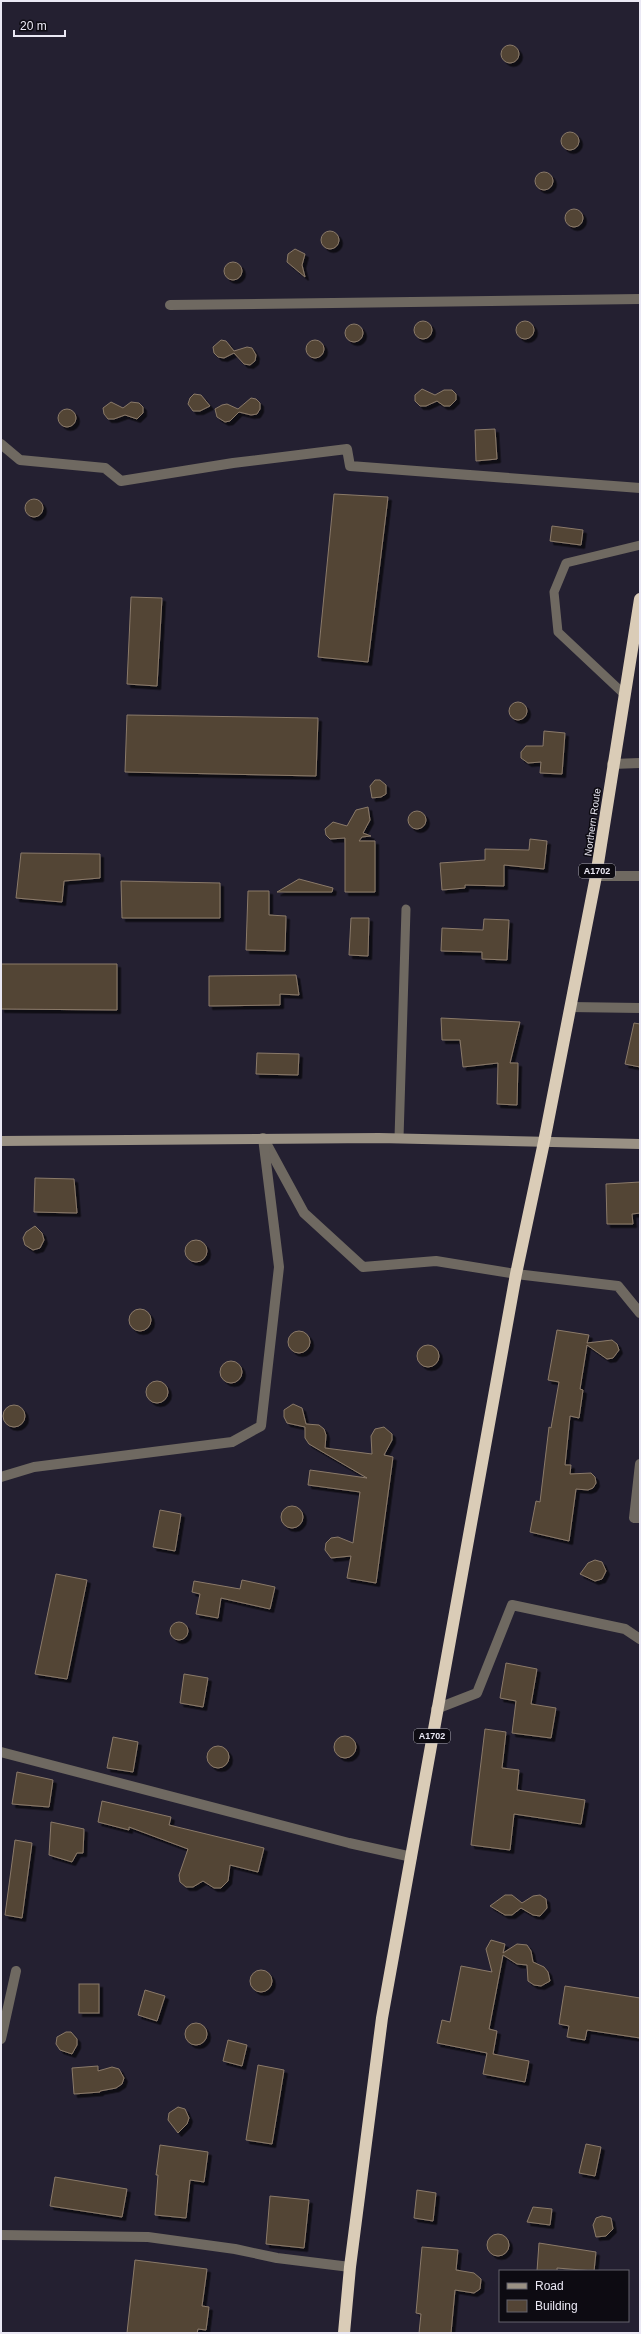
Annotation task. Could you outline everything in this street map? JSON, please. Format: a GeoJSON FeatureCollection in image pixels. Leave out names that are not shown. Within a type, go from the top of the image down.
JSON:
{"type":"FeatureCollection","features":[{"type":"Feature","properties":{"kind":"highway","name":"Northern Route"},"geometry":{"type":"LineString","coordinates":[[544,1142],[596,876],[612,764],[640,599]]}},
{"type":"Feature","properties":{"kind":"highway","name":"A1702"},"geometry":{"type":"LineString","coordinates":[[344,2333],[350,2267],[382,2018],[412,1857],[436,1709],[516,1274],[544,1142]]}},
{"type":"Feature","properties":{"kind":"street"},"geometry":{"type":"LineString","coordinates":[[170,305],[640,299]]}},
{"type":"Feature","properties":{"kind":"street"},"geometry":{"type":"LineString","coordinates":[[1,444],[20,460],[105,468],[121,481],[233,463],[347,449],[350,466],[640,488]]}},
{"type":"Feature","properties":{"kind":"street"},"geometry":{"type":"LineString","coordinates":[[612,764],[640,763]]}},
{"type":"Feature","properties":{"kind":"street"},"geometry":{"type":"LineString","coordinates":[[596,876],[640,876]]}},
{"type":"Feature","properties":{"kind":"street"},"geometry":{"type":"LineString","coordinates":[[570,1006],[640,1008]]}},
{"type":"Feature","properties":{"kind":"street"},"geometry":{"type":"LineString","coordinates":[[263,1138],[304,1213],[363,1267],[436,1261],[516,1274],[618,1286],[640,1313]]}},
{"type":"Feature","properties":{"kind":"street"},"geometry":{"type":"LineString","coordinates":[[1,1477],[34,1467],[232,1442],[261,1426],[279,1266],[263,1138]]}},
{"type":"Feature","properties":{"kind":"street"},"geometry":{"type":"LineString","coordinates":[[1,1141],[399,1138],[640,1144]]}},
{"type":"Feature","properties":{"kind":"street"},"geometry":{"type":"LineString","coordinates":[[640,1464],[634,1518],[640,1518]]}},
{"type":"Feature","properties":{"kind":"street"},"geometry":{"type":"LineString","coordinates":[[436,1709],[477,1693],[512,1605],[625,1629],[640,1639]]}},
{"type":"Feature","properties":{"kind":"street"},"geometry":{"type":"LineString","coordinates":[[1,1752],[342,1841],[412,1857]]}},
{"type":"Feature","properties":{"kind":"street"},"geometry":{"type":"LineString","coordinates":[[1,2039],[16,1971]]}},
{"type":"Feature","properties":{"kind":"street"},"geometry":{"type":"LineString","coordinates":[[1,2235],[148,2237],[235,2249],[277,2258],[350,2267]]}},
{"type":"Feature","properties":{"kind":"lane"},"geometry":{"type":"LineString","coordinates":[[624,694],[558,632],[554,592],[566,563],[640,544]]}},
{"type":"Feature","properties":{"kind":"lane"},"geometry":{"type":"LineString","coordinates":[[399,1138],[406,909]]}},
{"type":"Feature","properties":{"kind":"building"},"geometry":{"type":"Polygon","coordinates":[[[510,45],[516,48],[519,54],[516,60],[510,63],[504,60],[501,54],[504,48],[510,45]]]}},
{"type":"Feature","properties":{"kind":"building"},"geometry":{"type":"Polygon","coordinates":[[[570,132],[576,135],[579,141],[576,147],[570,150],[564,147],[561,141],[564,135],[570,132]]]}},
{"type":"Feature","properties":{"kind":"building"},"geometry":{"type":"Polygon","coordinates":[[[544,172],[550,175],[553,181],[550,187],[544,190],[538,187],[535,181],[538,175],[544,172]]]}},
{"type":"Feature","properties":{"kind":"building"},"geometry":{"type":"Polygon","coordinates":[[[574,209],[580,212],[583,218],[580,224],[574,227],[568,224],[565,218],[568,212],[574,209]]]}},
{"type":"Feature","properties":{"kind":"building"},"geometry":{"type":"Polygon","coordinates":[[[330,231],[336,234],[339,240],[336,246],[330,249],[324,246],[321,240],[324,234],[330,231]]]}},
{"type":"Feature","properties":{"kind":"building"},"geometry":{"type":"Polygon","coordinates":[[[295,249],[305,254],[302,265],[305,277],[287,262],[288,254],[295,249]]]}},
{"type":"Feature","properties":{"kind":"building"},"geometry":{"type":"Polygon","coordinates":[[[233,262],[239,265],[242,271],[239,277],[233,280],[227,277],[224,271],[227,265],[233,262]]]}},
{"type":"Feature","properties":{"kind":"building"},"geometry":{"type":"Polygon","coordinates":[[[423,321],[429,324],[432,330],[429,336],[423,339],[417,336],[414,330],[417,324],[423,321]]]}},
{"type":"Feature","properties":{"kind":"building"},"geometry":{"type":"Polygon","coordinates":[[[525,321],[531,324],[534,330],[531,336],[525,339],[519,336],[516,330],[519,324],[525,321]]]}},
{"type":"Feature","properties":{"kind":"building"},"geometry":{"type":"Polygon","coordinates":[[[354,324],[360,327],[363,333],[360,339],[354,342],[348,339],[345,333],[348,327],[354,324]]]}},
{"type":"Feature","properties":{"kind":"building"},"geometry":{"type":"Polygon","coordinates":[[[221,340],[226,341],[234,351],[247,347],[252,348],[256,355],[255,361],[250,365],[244,364],[234,353],[224,358],[218,357],[214,353],[213,347],[221,340]]]}},
{"type":"Feature","properties":{"kind":"building"},"geometry":{"type":"Polygon","coordinates":[[[315,340],[321,343],[324,349],[321,355],[315,358],[309,355],[306,349],[309,343],[315,340]]]}},
{"type":"Feature","properties":{"kind":"building"},"geometry":{"type":"Polygon","coordinates":[[[422,389],[435,395],[444,390],[452,390],[456,394],[456,400],[450,406],[444,406],[437,401],[426,406],[420,406],[415,401],[415,395],[422,389]]]}},
{"type":"Feature","properties":{"kind":"building"},"geometry":{"type":"Polygon","coordinates":[[[194,394],[201,395],[210,406],[200,411],[193,411],[188,404],[190,398],[194,394]]]}},
{"type":"Feature","properties":{"kind":"building"},"geometry":{"type":"Polygon","coordinates":[[[251,398],[256,399],[260,403],[260,409],[257,414],[251,415],[239,412],[230,421],[225,422],[217,417],[215,409],[222,405],[227,404],[238,409],[251,398]]]}},
{"type":"Feature","properties":{"kind":"building"},"geometry":{"type":"Polygon","coordinates":[[[111,402],[123,408],[131,402],[139,403],[143,407],[143,413],[137,419],[125,415],[114,419],[108,419],[104,414],[103,408],[111,402]]]}},
{"type":"Feature","properties":{"kind":"building"},"geometry":{"type":"Polygon","coordinates":[[[67,409],[73,412],[76,418],[73,424],[67,427],[61,424],[58,418],[61,412],[67,409]]]}},
{"type":"Feature","properties":{"kind":"building"},"geometry":{"type":"Polygon","coordinates":[[[495,429],[497,459],[476,461],[475,430],[495,429]]]}},
{"type":"Feature","properties":{"kind":"building"},"geometry":{"type":"Polygon","coordinates":[[[334,494],[388,497],[368,662],[318,657],[334,494]]]}},
{"type":"Feature","properties":{"kind":"building"},"geometry":{"type":"Polygon","coordinates":[[[34,499],[40,502],[43,508],[40,514],[34,517],[28,514],[25,508],[28,502],[34,499]]]}},
{"type":"Feature","properties":{"kind":"building"},"geometry":{"type":"Polygon","coordinates":[[[552,526],[583,530],[581,545],[550,541],[552,526]]]}},
{"type":"Feature","properties":{"kind":"building"},"geometry":{"type":"Polygon","coordinates":[[[131,597],[162,598],[157,686],[127,684],[131,597]]]}},
{"type":"Feature","properties":{"kind":"building"},"geometry":{"type":"Polygon","coordinates":[[[518,702],[524,705],[527,711],[524,717],[518,720],[512,717],[509,711],[512,705],[518,702]]]}},
{"type":"Feature","properties":{"kind":"building"},"geometry":{"type":"Polygon","coordinates":[[[127,715],[318,718],[316,776],[125,772],[127,715]]]}},
{"type":"Feature","properties":{"kind":"building"},"geometry":{"type":"Polygon","coordinates":[[[544,731],[565,733],[562,774],[540,773],[541,762],[528,763],[521,758],[521,752],[526,746],[543,746],[544,731]]]}},
{"type":"Feature","properties":{"kind":"building"},"geometry":{"type":"Polygon","coordinates":[[[375,780],[380,780],[386,785],[386,794],[381,797],[372,798],[370,786],[375,780]]]}},
{"type":"Feature","properties":{"kind":"building"},"geometry":{"type":"Polygon","coordinates":[[[368,807],[370,820],[363,833],[371,836],[362,837],[359,841],[375,841],[375,892],[345,892],[345,838],[330,839],[326,835],[325,829],[333,822],[347,826],[356,810],[368,807]]]}},
{"type":"Feature","properties":{"kind":"building"},"geometry":{"type":"Polygon","coordinates":[[[417,811],[423,814],[426,820],[423,826],[417,829],[411,826],[408,820],[411,814],[417,811]]]}},
{"type":"Feature","properties":{"kind":"building"},"geometry":{"type":"Polygon","coordinates":[[[530,839],[547,841],[544,869],[504,865],[504,886],[465,885],[465,888],[442,890],[440,863],[485,860],[485,849],[529,850],[530,839]]]}},
{"type":"Feature","properties":{"kind":"building"},"geometry":{"type":"Polygon","coordinates":[[[21,853],[100,854],[100,878],[64,881],[62,902],[16,898],[21,853]]]}},
{"type":"Feature","properties":{"kind":"building"},"geometry":{"type":"Polygon","coordinates":[[[299,879],[333,888],[332,892],[277,892],[299,879]]]}},
{"type":"Feature","properties":{"kind":"building"},"geometry":{"type":"Polygon","coordinates":[[[121,881],[220,883],[220,918],[122,918],[121,881]]]}},
{"type":"Feature","properties":{"kind":"building"},"geometry":{"type":"Polygon","coordinates":[[[248,891],[269,891],[269,915],[286,916],[285,951],[246,950],[248,891]]]}},
{"type":"Feature","properties":{"kind":"building"},"geometry":{"type":"Polygon","coordinates":[[[351,918],[369,918],[368,956],[349,955],[351,918]]]}},
{"type":"Feature","properties":{"kind":"building"},"geometry":{"type":"Polygon","coordinates":[[[484,919],[509,920],[507,960],[482,959],[482,952],[441,951],[442,928],[483,930],[484,919]]]}},
{"type":"Feature","properties":{"kind":"building"},"geometry":{"type":"Polygon","coordinates":[[[1,964],[117,964],[117,1010],[1,1009],[1,964]]]}},
{"type":"Feature","properties":{"kind":"building"},"geometry":{"type":"Polygon","coordinates":[[[296,975],[299,995],[280,994],[280,1005],[209,1006],[209,976],[296,975]]]}},
{"type":"Feature","properties":{"kind":"building"},"geometry":{"type":"Polygon","coordinates":[[[441,1018],[520,1022],[510,1063],[518,1063],[517,1105],[497,1104],[498,1063],[463,1067],[460,1040],[442,1040],[441,1018]]]}},
{"type":"Feature","properties":{"kind":"building"},"geometry":{"type":"Polygon","coordinates":[[[634,1023],[640,1024],[640,1067],[625,1064],[634,1023]]]}},
{"type":"Feature","properties":{"kind":"building"},"geometry":{"type":"Polygon","coordinates":[[[257,1053],[299,1054],[298,1075],[256,1074],[257,1053]]]}},
{"type":"Feature","properties":{"kind":"building"},"geometry":{"type":"Polygon","coordinates":[[[35,1178],[74,1179],[77,1213],[34,1212],[35,1178]]]}},
{"type":"Feature","properties":{"kind":"building"},"geometry":{"type":"Polygon","coordinates":[[[640,1182],[640,1213],[632,1214],[633,1224],[607,1224],[606,1184],[640,1182]]]}},
{"type":"Feature","properties":{"kind":"building"},"geometry":{"type":"Polygon","coordinates":[[[35,1226],[42,1233],[44,1240],[40,1248],[33,1250],[25,1245],[23,1238],[26,1232],[35,1226]]]}},
{"type":"Feature","properties":{"kind":"building"},"geometry":{"type":"Polygon","coordinates":[[[196,1240],[200,1241],[206,1247],[206,1255],[200,1261],[196,1262],[192,1261],[186,1255],[185,1251],[186,1247],[192,1241],[196,1240]]]}},
{"type":"Feature","properties":{"kind":"building"},"geometry":{"type":"Polygon","coordinates":[[[140,1309],[144,1310],[150,1316],[150,1324],[144,1330],[140,1331],[136,1330],[130,1324],[129,1320],[130,1316],[136,1310],[140,1309]]]}},
{"type":"Feature","properties":{"kind":"building"},"geometry":{"type":"Polygon","coordinates":[[[557,1330],[589,1335],[587,1343],[612,1340],[617,1344],[619,1350],[613,1358],[607,1359],[587,1345],[580,1389],[583,1390],[579,1418],[570,1416],[565,1465],[571,1465],[570,1474],[591,1473],[595,1477],[596,1483],[593,1488],[588,1490],[576,1489],[569,1541],[530,1532],[536,1501],[540,1502],[549,1427],[551,1428],[559,1382],[548,1380],[557,1330]]]}},
{"type":"Feature","properties":{"kind":"building"},"geometry":{"type":"Polygon","coordinates":[[[299,1331],[303,1332],[309,1338],[309,1346],[303,1352],[299,1353],[295,1352],[289,1346],[288,1342],[289,1338],[295,1332],[299,1331]]]}},
{"type":"Feature","properties":{"kind":"building"},"geometry":{"type":"Polygon","coordinates":[[[428,1345],[432,1346],[438,1352],[438,1360],[432,1366],[428,1367],[424,1366],[418,1360],[417,1356],[418,1352],[424,1346],[428,1345]]]}},
{"type":"Feature","properties":{"kind":"building"},"geometry":{"type":"Polygon","coordinates":[[[231,1361],[235,1362],[241,1368],[241,1376],[235,1382],[231,1383],[227,1382],[221,1376],[220,1372],[221,1368],[227,1362],[231,1361]]]}},
{"type":"Feature","properties":{"kind":"building"},"geometry":{"type":"Polygon","coordinates":[[[157,1381],[161,1382],[167,1388],[167,1396],[161,1402],[157,1403],[153,1402],[147,1396],[146,1392],[147,1388],[153,1382],[157,1381]]]}},
{"type":"Feature","properties":{"kind":"building"},"geometry":{"type":"Polygon","coordinates":[[[293,1404],[302,1408],[306,1424],[319,1425],[324,1429],[326,1435],[325,1448],[372,1454],[371,1436],[375,1429],[384,1427],[392,1434],[392,1440],[384,1455],[393,1457],[376,1583],[347,1578],[351,1556],[331,1558],[325,1550],[326,1543],[331,1538],[338,1537],[353,1543],[360,1492],[308,1485],[310,1470],[367,1478],[309,1444],[305,1438],[305,1427],[287,1423],[284,1417],[284,1410],[293,1404]]]}},
{"type":"Feature","properties":{"kind":"building"},"geometry":{"type":"Polygon","coordinates":[[[14,1405],[18,1406],[24,1412],[24,1420],[18,1426],[14,1427],[10,1426],[4,1420],[3,1416],[4,1412],[10,1406],[14,1405]]]}},
{"type":"Feature","properties":{"kind":"building"},"geometry":{"type":"Polygon","coordinates":[[[292,1506],[296,1507],[302,1513],[302,1521],[296,1527],[292,1528],[288,1527],[282,1521],[281,1517],[282,1513],[288,1507],[292,1506]]]}},
{"type":"Feature","properties":{"kind":"building"},"geometry":{"type":"Polygon","coordinates":[[[160,1510],[181,1514],[175,1551],[153,1547],[160,1510]]]}},
{"type":"Feature","properties":{"kind":"building"},"geometry":{"type":"Polygon","coordinates":[[[595,1560],[602,1562],[606,1571],[602,1579],[595,1581],[580,1574],[588,1563],[595,1560]]]}},
{"type":"Feature","properties":{"kind":"building"},"geometry":{"type":"Polygon","coordinates":[[[56,1574],[87,1580],[67,1679],[35,1674],[56,1574]]]}},
{"type":"Feature","properties":{"kind":"building"},"geometry":{"type":"Polygon","coordinates":[[[242,1580],[275,1587],[270,1609],[221,1598],[218,1618],[196,1614],[200,1594],[192,1592],[194,1581],[240,1589],[242,1580]]]}},
{"type":"Feature","properties":{"kind":"building"},"geometry":{"type":"Polygon","coordinates":[[[179,1622],[185,1625],[188,1631],[185,1637],[179,1640],[173,1637],[170,1631],[173,1625],[179,1622]]]}},
{"type":"Feature","properties":{"kind":"building"},"geometry":{"type":"Polygon","coordinates":[[[506,1663],[537,1669],[531,1704],[556,1708],[551,1738],[512,1733],[516,1701],[500,1698],[506,1663]]]}},
{"type":"Feature","properties":{"kind":"building"},"geometry":{"type":"Polygon","coordinates":[[[184,1674],[208,1678],[203,1707],[180,1703],[184,1674]]]}},
{"type":"Feature","properties":{"kind":"building"},"geometry":{"type":"Polygon","coordinates":[[[485,1729],[506,1732],[502,1768],[519,1770],[517,1790],[585,1800],[581,1824],[514,1814],[510,1850],[471,1845],[485,1729]]]}},
{"type":"Feature","properties":{"kind":"building"},"geometry":{"type":"Polygon","coordinates":[[[345,1736],[349,1737],[355,1743],[355,1751],[349,1757],[345,1758],[341,1757],[335,1751],[334,1747],[335,1743],[341,1737],[345,1736]]]}},
{"type":"Feature","properties":{"kind":"building"},"geometry":{"type":"Polygon","coordinates":[[[113,1737],[138,1742],[133,1772],[107,1768],[113,1737]]]}},
{"type":"Feature","properties":{"kind":"building"},"geometry":{"type":"Polygon","coordinates":[[[218,1746],[222,1747],[228,1753],[228,1761],[222,1767],[218,1768],[214,1767],[208,1761],[207,1757],[208,1753],[214,1747],[218,1746]]]}},
{"type":"Feature","properties":{"kind":"building"},"geometry":{"type":"Polygon","coordinates":[[[17,1772],[53,1780],[49,1807],[12,1804],[17,1772]]]}},
{"type":"Feature","properties":{"kind":"building"},"geometry":{"type":"Polygon","coordinates":[[[102,1801],[171,1817],[169,1825],[264,1848],[258,1872],[230,1865],[228,1881],[221,1888],[214,1888],[203,1881],[193,1887],[186,1887],[180,1882],[179,1875],[188,1849],[129,1827],[129,1830],[98,1822],[102,1801]]]}},
{"type":"Feature","properties":{"kind":"building"},"geometry":{"type":"Polygon","coordinates":[[[51,1822],[84,1829],[83,1853],[77,1853],[72,1862],[49,1855],[51,1822]]]}},
{"type":"Feature","properties":{"kind":"building"},"geometry":{"type":"Polygon","coordinates":[[[15,1840],[32,1843],[22,1918],[5,1915],[15,1840]]]}},
{"type":"Feature","properties":{"kind":"building"},"geometry":{"type":"Polygon","coordinates":[[[505,1895],[512,1895],[522,1903],[533,1896],[540,1895],[546,1899],[547,1908],[540,1916],[533,1915],[521,1908],[512,1915],[505,1915],[490,1906],[505,1895]]]}},
{"type":"Feature","properties":{"kind":"building"},"geometry":{"type":"Polygon","coordinates":[[[491,1940],[505,1944],[503,1953],[517,1944],[527,1945],[531,1951],[533,1962],[544,1967],[548,1972],[550,1981],[541,1986],[534,1985],[528,1981],[527,1965],[517,1964],[503,1955],[489,2029],[497,2031],[493,2054],[529,2061],[525,2082],[483,2074],[487,2053],[437,2043],[442,2020],[450,2022],[461,1966],[492,1972],[486,1949],[491,1940]]]}},
{"type":"Feature","properties":{"kind":"building"},"geometry":{"type":"Polygon","coordinates":[[[261,1970],[265,1971],[271,1977],[271,1985],[265,1991],[261,1992],[257,1991],[251,1985],[250,1981],[251,1977],[257,1971],[261,1970]]]}},
{"type":"Feature","properties":{"kind":"building"},"geometry":{"type":"Polygon","coordinates":[[[79,1984],[99,1984],[99,2013],[79,2013],[79,1984]]]}},
{"type":"Feature","properties":{"kind":"building"},"geometry":{"type":"Polygon","coordinates":[[[565,1986],[640,1998],[640,2038],[587,2030],[585,2040],[567,2037],[569,2026],[559,2024],[565,1986]]]}},
{"type":"Feature","properties":{"kind":"building"},"geometry":{"type":"Polygon","coordinates":[[[145,1990],[165,1996],[157,2021],[138,2015],[145,1990]]]}},
{"type":"Feature","properties":{"kind":"building"},"geometry":{"type":"Polygon","coordinates":[[[196,2023],[200,2024],[206,2030],[206,2038],[200,2044],[196,2045],[192,2044],[186,2038],[185,2034],[186,2030],[192,2024],[196,2023]]]}},
{"type":"Feature","properties":{"kind":"building"},"geometry":{"type":"Polygon","coordinates":[[[66,2032],[71,2032],[77,2039],[77,2045],[72,2054],[60,2050],[56,2044],[57,2037],[66,2032]]]}},
{"type":"Feature","properties":{"kind":"building"},"geometry":{"type":"Polygon","coordinates":[[[228,2040],[247,2045],[242,2066],[223,2061],[228,2040]]]}},
{"type":"Feature","properties":{"kind":"building"},"geometry":{"type":"Polygon","coordinates":[[[258,2065],[284,2070],[272,2144],[246,2140],[258,2065]]]}},
{"type":"Feature","properties":{"kind":"building"},"geometry":{"type":"Polygon","coordinates":[[[98,2066],[98,2071],[112,2067],[119,2069],[124,2078],[122,2084],[116,2088],[100,2092],[74,2094],[72,2068],[98,2066]]]}},
{"type":"Feature","properties":{"kind":"building"},"geometry":{"type":"Polygon","coordinates":[[[178,2107],[185,2109],[189,2118],[187,2124],[178,2133],[168,2120],[169,2113],[178,2107]]]}},
{"type":"Feature","properties":{"kind":"building"},"geometry":{"type":"Polygon","coordinates":[[[586,2144],[601,2147],[595,2176],[579,2173],[586,2144]]]}},
{"type":"Feature","properties":{"kind":"building"},"geometry":{"type":"Polygon","coordinates":[[[160,2145],[208,2152],[204,2182],[190,2180],[186,2218],[155,2215],[158,2175],[156,2175],[160,2145]]]}},
{"type":"Feature","properties":{"kind":"building"},"geometry":{"type":"Polygon","coordinates":[[[55,2177],[127,2189],[122,2217],[50,2206],[55,2177]]]}},
{"type":"Feature","properties":{"kind":"building"},"geometry":{"type":"Polygon","coordinates":[[[417,2190],[436,2193],[433,2221],[414,2218],[417,2190]]]}},
{"type":"Feature","properties":{"kind":"building"},"geometry":{"type":"Polygon","coordinates":[[[270,2196],[309,2200],[304,2248],[266,2244],[270,2196]]]}},
{"type":"Feature","properties":{"kind":"building"},"geometry":{"type":"Polygon","coordinates":[[[533,2207],[552,2209],[550,2225],[527,2222],[533,2207]]]}},
{"type":"Feature","properties":{"kind":"building"},"geometry":{"type":"Polygon","coordinates":[[[602,2216],[611,2218],[613,2229],[606,2236],[596,2237],[593,2225],[596,2218],[602,2216]]]}},
{"type":"Feature","properties":{"kind":"building"},"geometry":{"type":"Polygon","coordinates":[[[498,2234],[502,2235],[508,2241],[508,2249],[502,2255],[498,2256],[494,2255],[488,2249],[487,2245],[488,2241],[494,2235],[498,2234]]]}},
{"type":"Feature","properties":{"kind":"building"},"geometry":{"type":"Polygon","coordinates":[[[539,2243],[596,2252],[594,2270],[557,2268],[557,2270],[537,2270],[539,2243]]]}},
{"type":"Feature","properties":{"kind":"building"},"geometry":{"type":"Polygon","coordinates":[[[422,2247],[458,2250],[456,2270],[474,2273],[481,2279],[480,2289],[474,2293],[455,2290],[451,2333],[419,2333],[421,2314],[416,2313],[422,2247]]]}},
{"type":"Feature","properties":{"kind":"building"},"geometry":{"type":"Polygon","coordinates":[[[135,2260],[207,2269],[202,2306],[209,2307],[206,2330],[198,2329],[197,2333],[127,2333],[135,2260]]]}}]}
